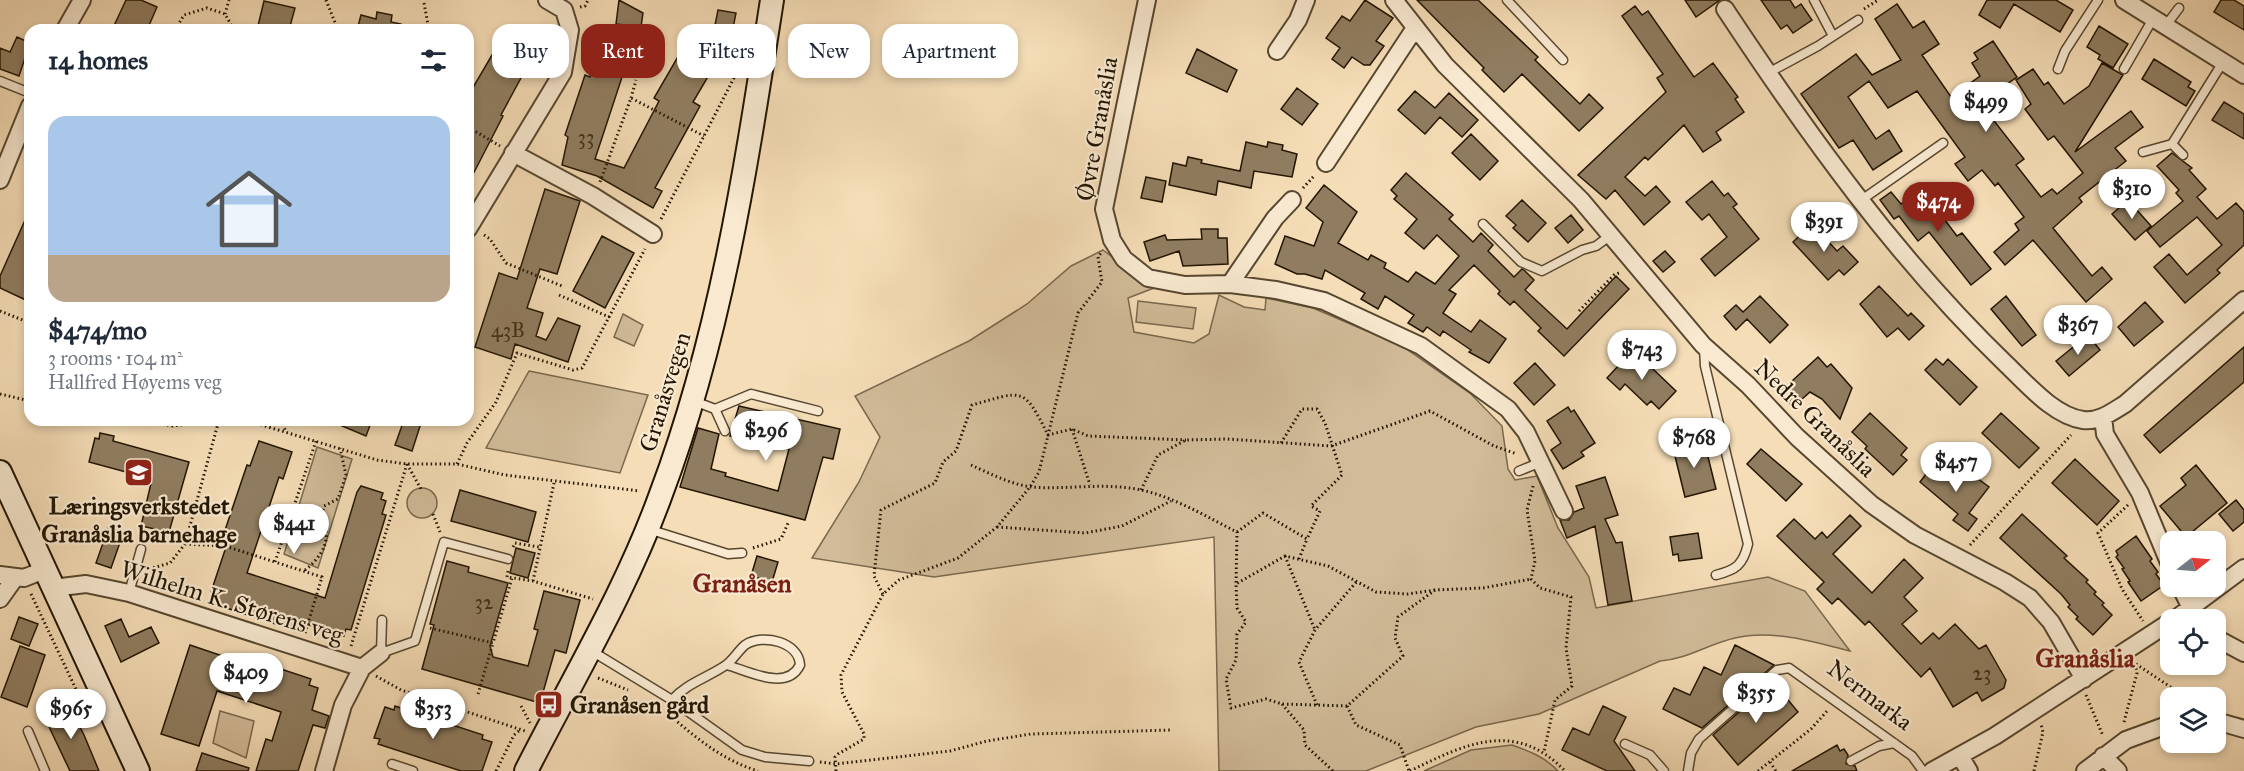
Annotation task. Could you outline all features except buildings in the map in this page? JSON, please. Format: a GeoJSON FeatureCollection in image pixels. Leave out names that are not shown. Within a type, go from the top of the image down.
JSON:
{"type":"FeatureCollection","features":[{"type":"Feature","properties":{"kind":"street"},"geometry":{"type":"LineString","coordinates":[[68,24],[82,0]]}},
{"type":"Feature","properties":{"kind":"street"},"geometry":{"type":"LineString","coordinates":[[474,219],[563,72],[569,45],[567,20],[564,10],[547,0]]}},
{"type":"Feature","properties":{"kind":"street","name":"Granåsvegen"},"geometry":{"type":"LineString","coordinates":[[526,771],[648,529],[692,400],[722,285],[772,0]]}},
{"type":"Feature","properties":{"kind":"street","name":"Øvre Granåslia"},"geometry":{"type":"LineString","coordinates":[[1147,0],[1104,209],[1112,240],[1124,259],[1148,278],[1185,285],[1230,284],[1276,290],[1324,301],[1421,346],[1508,409],[1526,432],[1564,512]]}},
{"type":"Feature","properties":{"kind":"street"},"geometry":{"type":"LineString","coordinates":[[1277,51],[1298,20],[1306,0]]}},
{"type":"Feature","properties":{"kind":"street","name":"Nedre Granåslia"},"geometry":{"type":"LineString","coordinates":[[1394,0],[1445,64],[1567,185],[1703,345],[1862,497],[1916,535],[2005,582],[2030,598],[2051,622],[2084,679]]}},
{"type":"Feature","properties":{"kind":"street"},"geometry":{"type":"LineString","coordinates":[[2124,0],[2161,21],[2244,75]]}},
{"type":"Feature","properties":{"kind":"street"},"geometry":{"type":"LineString","coordinates":[[1725,9],[1767,73],[1860,201],[1955,313],[2033,391],[2067,415],[2084,420],[2103,417],[2125,404],[2244,300]]}},
{"type":"Feature","properties":{"kind":"street"},"geometry":{"type":"LineString","coordinates":[[1326,163],[1415,28]]}},
{"type":"Feature","properties":{"kind":"street"},"geometry":{"type":"LineString","coordinates":[[0,180],[24,134]]}},
{"type":"Feature","properties":{"kind":"street"},"geometry":{"type":"LineString","coordinates":[[513,153],[593,196],[653,234]]}},
{"type":"Feature","properties":{"kind":"street"},"geometry":{"type":"LineString","coordinates":[[1230,284],[1275,218],[1292,200]]}},
{"type":"Feature","properties":{"kind":"street"},"geometry":{"type":"LineString","coordinates":[[2103,417],[2104,434],[2140,494],[2160,541]]}},
{"type":"Feature","properties":{"kind":"street"},"geometry":{"type":"LineString","coordinates":[[0,472],[27,578],[138,771]]}},
{"type":"Feature","properties":{"kind":"street"},"geometry":{"type":"LineString","coordinates":[[2199,609],[2244,568]]}},
{"type":"Feature","properties":{"kind":"street"},"geometry":{"type":"LineString","coordinates":[[0,599],[27,578]]}},
{"type":"Feature","properties":{"kind":"street","name":"Wilhelm K. Størens veg"},"geometry":{"type":"LineString","coordinates":[[27,578],[86,584],[129,593],[362,668]]}},
{"type":"Feature","properties":{"kind":"street"},"geometry":{"type":"LineString","coordinates":[[1932,771],[2084,679],[2160,629]]}},
{"type":"Feature","properties":{"kind":"street"},"geometry":{"type":"LineString","coordinates":[[2226,645],[2244,653]]}},
{"type":"Feature","properties":{"kind":"street","name":"Wilhelm K. Størens veg"},"geometry":{"type":"LineString","coordinates":[[324,771],[343,705],[362,668],[381,653]]}},
{"type":"Feature","properties":{"kind":"street"},"geometry":{"type":"LineString","coordinates":[[2226,724],[2244,729]]}},
{"type":"Feature","properties":{"kind":"street"},"geometry":{"type":"LineString","coordinates":[[2085,771],[2107,753],[2143,732],[2160,727]]}},
{"type":"Feature","properties":{"kind":"street"},"geometry":{"type":"LineString","coordinates":[[2107,753],[2118,771]]}},
{"type":"Feature","properties":{"kind":"street"},"geometry":{"type":"LineString","coordinates":[[1960,756],[1969,771]]}},
{"type":"Feature","properties":{"kind":"lane"},"geometry":{"type":"LineString","coordinates":[[1507,0],[1563,60]]}},
{"type":"Feature","properties":{"kind":"lane"},"geometry":{"type":"LineString","coordinates":[[1814,0],[1833,36]]}},
{"type":"Feature","properties":{"kind":"lane"},"geometry":{"type":"LineString","coordinates":[[2058,69],[2065,51],[2098,0]]}},
{"type":"Feature","properties":{"kind":"lane"},"geometry":{"type":"LineString","coordinates":[[2124,69],[2161,21],[2180,8]]}},
{"type":"Feature","properties":{"kind":"lane"},"geometry":{"type":"LineString","coordinates":[[1767,73],[1858,20]]}},
{"type":"Feature","properties":{"kind":"lane"},"geometry":{"type":"LineString","coordinates":[[2143,152],[2172,144],[2223,62]]}},
{"type":"Feature","properties":{"kind":"lane"},"geometry":{"type":"LineString","coordinates":[[0,81],[24,91]]}},
{"type":"Feature","properties":{"kind":"lane"},"geometry":{"type":"LineString","coordinates":[[1860,201],[1943,143]]}},
{"type":"Feature","properties":{"kind":"lane"},"geometry":{"type":"LineString","coordinates":[[2172,144],[2183,155]]}},
{"type":"Feature","properties":{"kind":"lane"},"geometry":{"type":"LineString","coordinates":[[1483,224],[1521,262],[1542,271],[1582,250],[1596,246],[1611,235]]}},
{"type":"Feature","properties":{"kind":"lane"},"geometry":{"type":"LineString","coordinates":[[1703,345],[1705,366],[1748,544],[1744,560],[1735,570],[1716,575]]}},
{"type":"Feature","properties":{"kind":"lane"},"geometry":{"type":"LineString","coordinates":[[692,400],[715,409],[751,394],[818,411]]}},
{"type":"Feature","properties":{"kind":"lane"},"geometry":{"type":"LineString","coordinates":[[715,409],[725,431]]}},
{"type":"Feature","properties":{"kind":"lane"},"geometry":{"type":"LineString","coordinates":[[1519,471],[1542,464]]}},
{"type":"Feature","properties":{"kind":"lane"},"geometry":{"type":"LineString","coordinates":[[648,529],[717,551],[746,551]]}},
{"type":"Feature","properties":{"kind":"lane"},"geometry":{"type":"LineString","coordinates":[[444,542],[508,559]]}},
{"type":"Feature","properties":{"kind":"lane","name":"Wilhelm K. Størens veg"},"geometry":{"type":"LineString","coordinates":[[382,620],[381,653],[415,641],[444,542]]}},
{"type":"Feature","properties":{"kind":"lane"},"geometry":{"type":"LineString","coordinates":[[129,593],[141,549]]}},
{"type":"Feature","properties":{"kind":"lane"},"geometry":{"type":"LineString","coordinates":[[672,700],[682,688],[727,665],[744,646],[760,640],[787,644],[796,650],[800,665],[790,677],[779,679],[727,665]]}},
{"type":"Feature","properties":{"kind":"lane"},"geometry":{"type":"LineString","coordinates":[[589,650],[672,700],[742,750],[765,758],[809,760]]}},
{"type":"Feature","properties":{"kind":"lane","name":"Nermarka"},"geometry":{"type":"LineString","coordinates":[[1688,771],[1691,753],[1699,739],[1777,670],[1789,668],[1797,671],[1912,756],[1923,771]]}},
{"type":"Feature","properties":{"kind":"lane"},"geometry":{"type":"LineString","coordinates":[[28,731],[45,771]]}},
{"type":"Feature","properties":{"kind":"lane"},"geometry":{"type":"LineString","coordinates":[[1851,760],[1879,746],[1894,743]]}},
{"type":"Feature","properties":{"kind":"lane"},"geometry":{"type":"LineString","coordinates":[[1625,744],[1650,755],[1664,771]]}},
{"type":"Feature","properties":{"kind":"lane"},"geometry":{"type":"LineString","coordinates":[[392,764],[413,771]]}},
{"type":"Feature","properties":{"kind":"path"},"geometry":{"type":"LineString","coordinates":[[225,14],[229,0]]}},
{"type":"Feature","properties":{"kind":"path"},"geometry":{"type":"LineString","coordinates":[[326,0],[336,24]]}},
{"type":"Feature","properties":{"kind":"path"},"geometry":{"type":"LineString","coordinates":[[424,3],[428,24]]}},
{"type":"Feature","properties":{"kind":"path"},"geometry":{"type":"LineString","coordinates":[[179,24],[184,15],[207,8],[225,14],[231,24]]}},
{"type":"Feature","properties":{"kind":"path"},"geometry":{"type":"LineString","coordinates":[[457,464],[467,443],[496,402],[517,352],[573,370],[582,368],[734,78]]}},
{"type":"Feature","properties":{"kind":"path"},"geometry":{"type":"LineString","coordinates":[[608,166],[636,80]]}},
{"type":"Feature","properties":{"kind":"path"},"geometry":{"type":"LineString","coordinates":[[631,98],[704,136]]}},
{"type":"Feature","properties":{"kind":"path"},"geometry":{"type":"LineString","coordinates":[[474,130],[513,153]]}},
{"type":"Feature","properties":{"kind":"path"},"geometry":{"type":"LineString","coordinates":[[1292,200],[1326,163]]}},
{"type":"Feature","properties":{"kind":"path"},"geometry":{"type":"LineString","coordinates":[[474,231],[490,239],[506,263],[562,286]]}},
{"type":"Feature","properties":{"kind":"path"},"geometry":{"type":"LineString","coordinates":[[836,771],[838,754],[864,739],[864,734],[842,692],[841,675],[883,594],[899,580],[958,558],[997,527],[1030,487],[1039,472],[1078,313],[1102,282],[1098,257],[1112,240]]}},
{"type":"Feature","properties":{"kind":"path"},"geometry":{"type":"LineString","coordinates":[[1579,311],[1614,275]]}},
{"type":"Feature","properties":{"kind":"path"},"geometry":{"type":"LineString","coordinates":[[559,295],[610,318]]}},
{"type":"Feature","properties":{"kind":"path"},"geometry":{"type":"LineString","coordinates":[[0,311],[24,320]]}},
{"type":"Feature","properties":{"kind":"path"},"geometry":{"type":"LineString","coordinates":[[0,394],[24,400]]}},
{"type":"Feature","properties":{"kind":"path"},"geometry":{"type":"LineString","coordinates":[[883,594],[874,576],[880,510],[935,483],[943,462],[956,452],[972,405],[1014,394],[1032,401],[1048,435]]}},
{"type":"Feature","properties":{"kind":"path"},"geometry":{"type":"LineString","coordinates":[[1281,443],[1302,409],[1317,408],[1325,423],[1342,475],[1311,506],[1320,511],[1299,559]]}},
{"type":"Feature","properties":{"kind":"path"},"geometry":{"type":"LineString","coordinates":[[1048,435],[1072,429],[1088,436],[1331,446],[1430,411],[1494,446],[1542,464],[1532,487],[1527,510],[1535,561],[1531,579]]}},
{"type":"Feature","properties":{"kind":"path"},"geometry":{"type":"LineString","coordinates":[[1959,558],[2084,420]]}},
{"type":"Feature","properties":{"kind":"path"},"geometry":{"type":"LineString","coordinates":[[136,572],[171,563],[185,544],[217,426]]}},
{"type":"Feature","properties":{"kind":"path"},"geometry":{"type":"LineString","coordinates":[[267,426],[377,460],[407,464],[457,464],[555,482],[649,492]]}},
{"type":"Feature","properties":{"kind":"path"},"geometry":{"type":"LineString","coordinates":[[284,426],[286,432]]}},
{"type":"Feature","properties":{"kind":"path"},"geometry":{"type":"LineString","coordinates":[[1072,429],[1090,485]]}},
{"type":"Feature","properties":{"kind":"path"},"geometry":{"type":"LineString","coordinates":[[1141,490],[1158,454],[1186,440]]}},
{"type":"Feature","properties":{"kind":"path"},"geometry":{"type":"LineString","coordinates":[[275,562],[316,441]]}},
{"type":"Feature","properties":{"kind":"path"},"geometry":{"type":"LineString","coordinates":[[304,571],[323,549],[327,532],[323,517],[324,506],[340,496],[346,475],[340,448]]}},
{"type":"Feature","properties":{"kind":"path"},"geometry":{"type":"LineString","coordinates":[[407,464],[421,489]]}},
{"type":"Feature","properties":{"kind":"path"},"geometry":{"type":"LineString","coordinates":[[349,651],[407,464]]}},
{"type":"Feature","properties":{"kind":"path"},"geometry":{"type":"LineString","coordinates":[[971,465],[998,477],[1030,487],[1090,485],[1141,490],[1171,501],[1237,532]]}},
{"type":"Feature","properties":{"kind":"path"},"geometry":{"type":"LineString","coordinates":[[533,580],[555,482]]}},
{"type":"Feature","properties":{"kind":"path"},"geometry":{"type":"LineString","coordinates":[[2140,494],[2098,533],[2122,589],[2152,635]]}},
{"type":"Feature","properties":{"kind":"path"},"geometry":{"type":"LineString","coordinates":[[997,527],[1085,533],[1122,526],[1171,501]]}},
{"type":"Feature","properties":{"kind":"path"},"geometry":{"type":"LineString","coordinates":[[433,513],[444,542]]}},
{"type":"Feature","properties":{"kind":"path"},"geometry":{"type":"LineString","coordinates":[[1237,532],[1263,513],[1307,539]]}},
{"type":"Feature","properties":{"kind":"path"},"geometry":{"type":"LineString","coordinates":[[746,551],[781,539],[789,521]]}},
{"type":"Feature","properties":{"kind":"path"},"geometry":{"type":"LineString","coordinates":[[1237,532],[1237,608],[1246,622],[1237,634],[1236,660],[1226,679],[1231,708],[1266,699],[1282,704],[1347,706],[1403,656],[1395,638],[1398,617],[1435,590]]}},
{"type":"Feature","properties":{"kind":"path"},"geometry":{"type":"LineString","coordinates":[[508,559],[515,543],[539,547]]}},
{"type":"Feature","properties":{"kind":"path"},"geometry":{"type":"LineString","coordinates":[[185,544],[225,546],[321,577],[300,647]]}},
{"type":"Feature","properties":{"kind":"path"},"geometry":{"type":"LineString","coordinates":[[1236,584],[1286,556],[1328,566],[1358,580],[1376,592],[1408,594],[1435,590],[1484,588],[1531,579]]}},
{"type":"Feature","properties":{"kind":"path"},"geometry":{"type":"LineString","coordinates":[[1286,556],[1315,630]]}},
{"type":"Feature","properties":{"kind":"path"},"geometry":{"type":"LineString","coordinates":[[27,578],[85,708]]}},
{"type":"Feature","properties":{"kind":"path"},"geometry":{"type":"LineString","coordinates":[[478,693],[509,578],[533,580],[600,601]]}},
{"type":"Feature","properties":{"kind":"path"},"geometry":{"type":"LineString","coordinates":[[1531,579],[1540,588],[1571,597],[1566,648],[1572,686],[1555,700],[1544,752]]}},
{"type":"Feature","properties":{"kind":"path"},"geometry":{"type":"LineString","coordinates":[[1318,705],[1299,662],[1315,630],[1358,580]]}},
{"type":"Feature","properties":{"kind":"path"},"geometry":{"type":"LineString","coordinates":[[420,626],[493,643]]}},
{"type":"Feature","properties":{"kind":"path"},"geometry":{"type":"LineString","coordinates":[[2107,753],[2121,732],[2137,674],[2135,663],[2171,687]]}},
{"type":"Feature","properties":{"kind":"path"},"geometry":{"type":"LineString","coordinates":[[362,668],[401,690],[532,734]]}},
{"type":"Feature","properties":{"kind":"path"},"geometry":{"type":"LineString","coordinates":[[590,675],[630,690]]}},
{"type":"Feature","properties":{"kind":"path"},"geometry":{"type":"LineString","coordinates":[[2084,679],[2085,694],[2107,753]]}},
{"type":"Feature","properties":{"kind":"path"},"geometry":{"type":"LineString","coordinates":[[1758,771],[1811,729],[1837,700]]}},
{"type":"Feature","properties":{"kind":"path"},"geometry":{"type":"LineString","coordinates":[[1282,704],[1304,730],[1305,745],[1333,771]]}},
{"type":"Feature","properties":{"kind":"path"},"geometry":{"type":"LineString","coordinates":[[521,706],[529,722],[539,728]]}},
{"type":"Feature","properties":{"kind":"path"},"geometry":{"type":"LineString","coordinates":[[1347,706],[1356,725],[1400,745],[1410,771],[1455,750],[1488,741],[1523,742],[1544,752],[1565,771]]}},
{"type":"Feature","properties":{"kind":"path"},"geometry":{"type":"LineString","coordinates":[[669,715],[710,749],[742,766],[758,771]]}},
{"type":"Feature","properties":{"kind":"path"},"geometry":{"type":"LineString","coordinates":[[2034,771],[2043,732],[2041,723]]}},
{"type":"Feature","properties":{"kind":"path"},"geometry":{"type":"LineString","coordinates":[[495,771],[514,735],[520,730]]}},
{"type":"Feature","properties":{"kind":"path"},"geometry":{"type":"LineString","coordinates":[[809,760],[836,764],[950,751],[987,741],[1031,734],[1172,730]]}},
{"type":"Feature","properties":{"kind":"path"},"geometry":{"type":"LineString","coordinates":[[1770,762],[1776,771]]}},
{"type":"Feature","properties":{"kind":"shaded area"},"geometry":{"type":"Polygon","coordinates":[[[1103,250],[1154,288],[1128,298],[1134,332],[1194,343],[1209,334],[1219,295],[1244,307],[1265,310],[1266,298],[1313,308],[1402,346],[1471,394],[1502,426],[1508,469],[1515,480],[1537,476],[1558,528],[1589,577],[1596,608],[1768,577],[1805,591],[1850,651],[1778,636],[1735,638],[1680,657],[1660,661],[1539,714],[1476,727],[1366,771],[1219,771],[1214,537],[934,577],[812,558],[859,482],[880,437],[855,396],[969,341],[1027,304],[1071,266],[1103,250]]]}},
{"type":"Feature","properties":{"kind":"shaded area"},"geometry":{"type":"Polygon","coordinates":[[[1138,301],[1196,308],[1193,329],[1136,322],[1138,301]]]}},
{"type":"Feature","properties":{"kind":"shaded area"},"geometry":{"type":"Polygon","coordinates":[[[623,314],[643,325],[634,346],[614,337],[623,314]]]}},
{"type":"Feature","properties":{"kind":"shaded area"},"geometry":{"type":"Polygon","coordinates":[[[529,371],[648,395],[620,473],[486,448],[529,371]]]}},
{"type":"Feature","properties":{"kind":"shaded area"},"geometry":{"type":"Polygon","coordinates":[[[317,447],[352,459],[318,568],[284,554],[317,447]]]}},
{"type":"Feature","properties":{"kind":"shaded area"},"geometry":{"type":"Polygon","coordinates":[[[422,488],[433,492],[437,503],[433,514],[422,518],[411,514],[407,503],[411,492],[422,488]]]}},
{"type":"Feature","properties":{"kind":"shaded area"},"geometry":{"type":"Polygon","coordinates":[[[220,711],[254,721],[246,758],[213,743],[220,711]]]}},
{"type":"Feature","properties":{"kind":"shaded area"},"geometry":{"type":"Polygon","coordinates":[[[1512,745],[1542,758],[1558,771],[1424,771],[1471,750],[1512,745]]]}},
{"type":"Feature","properties":{"kind":"place","name":"Læringsverkstedet Granåslia barnehage"},"geometry":{"type":"Point","coordinates":[139,473]}},
{"type":"Feature","properties":{"kind":"place","name":"Granåsen gård"},"geometry":{"type":"Point","coordinates":[549,705]}},
{"type":"Feature","properties":{"kind":"district","name":"Granåsen"},"geometry":{"type":"Point","coordinates":[742,583]}},
{"type":"Feature","properties":{"kind":"district","name":"Granåslia"},"geometry":{"type":"Point","coordinates":[2085,658]}}]}
